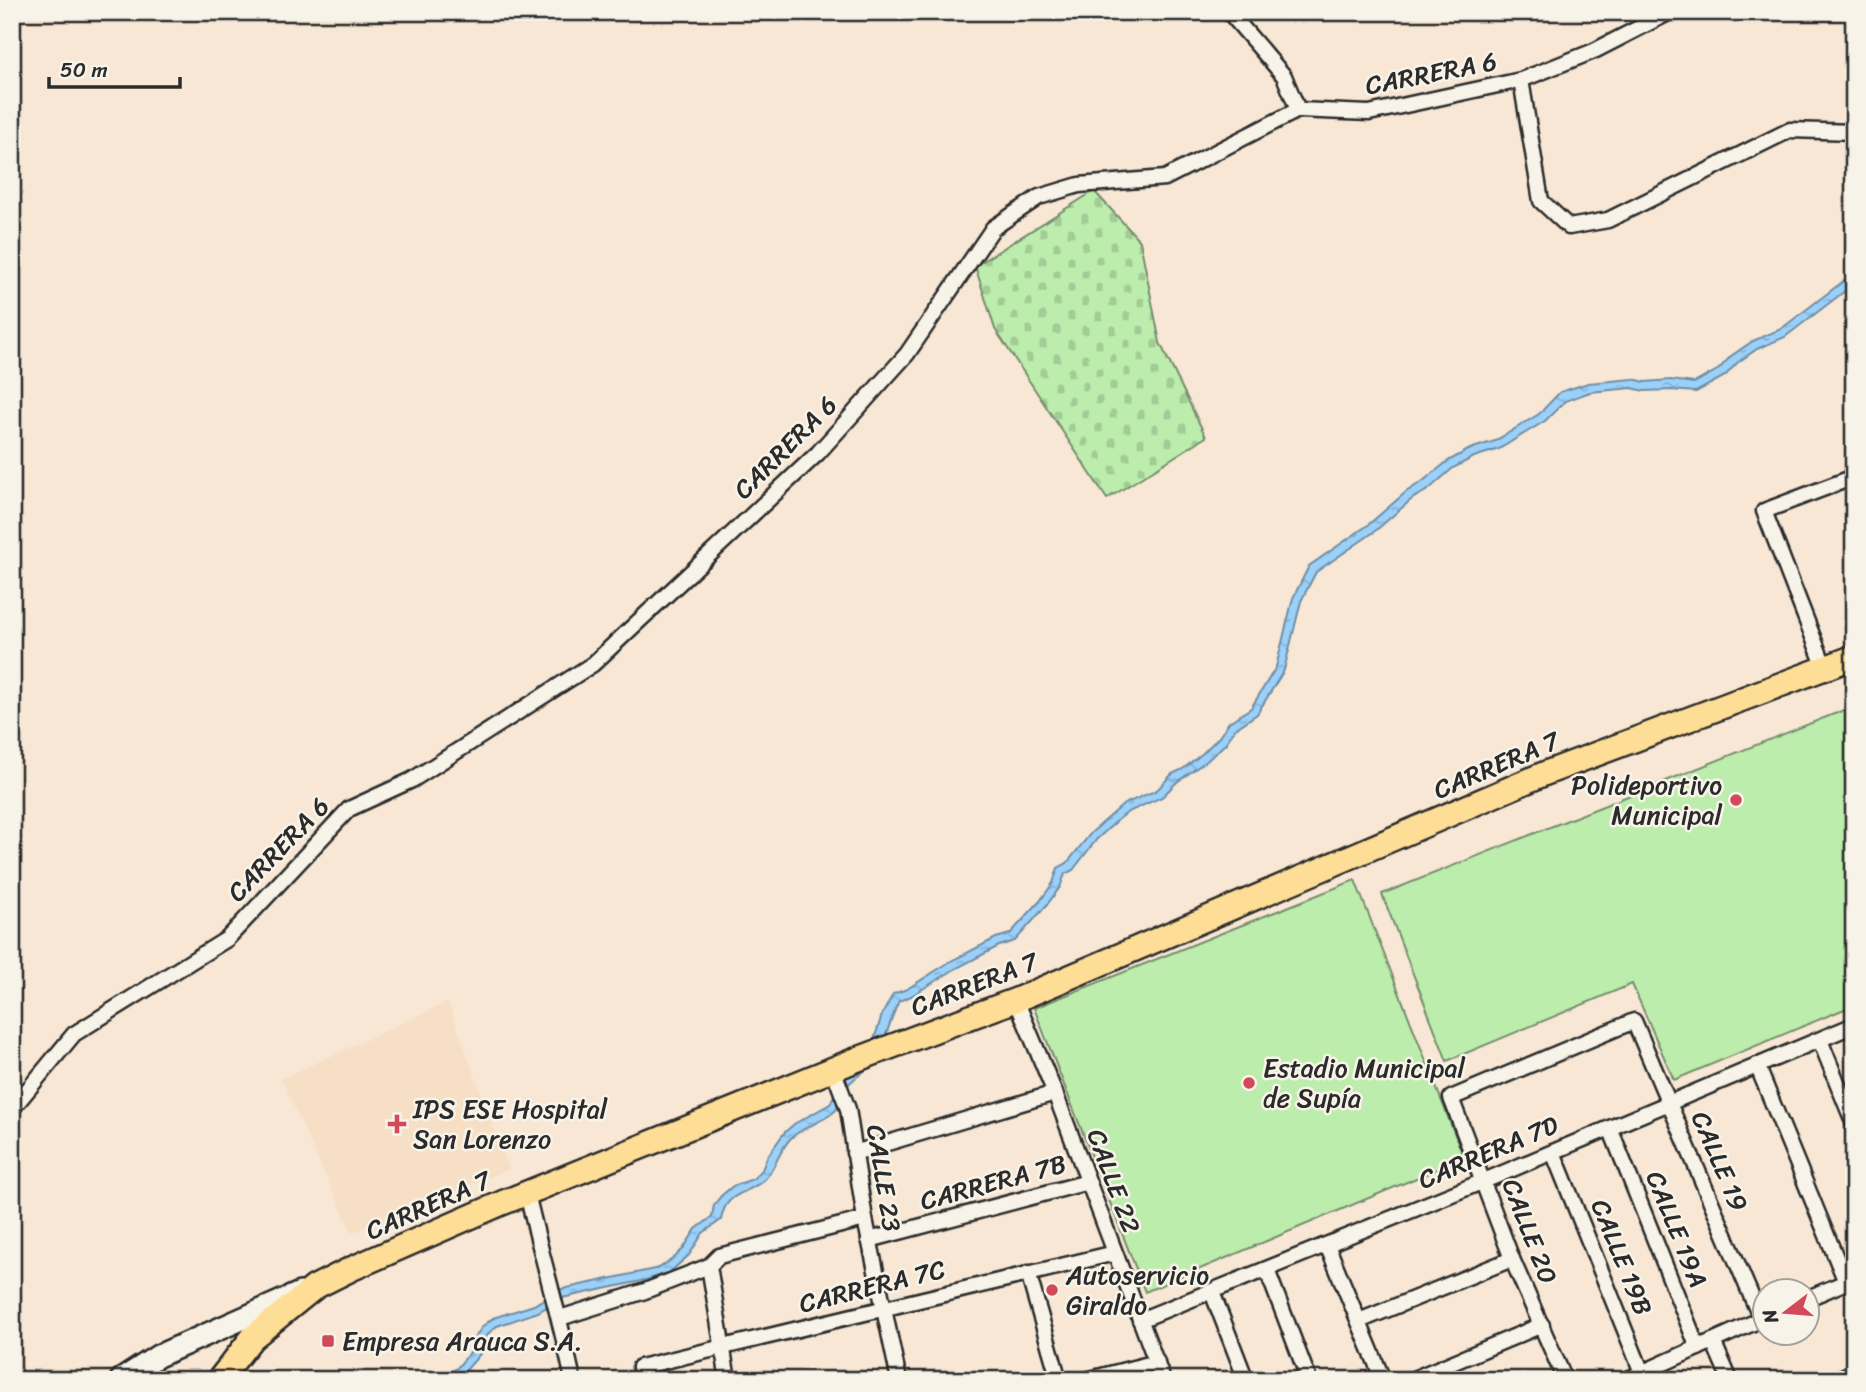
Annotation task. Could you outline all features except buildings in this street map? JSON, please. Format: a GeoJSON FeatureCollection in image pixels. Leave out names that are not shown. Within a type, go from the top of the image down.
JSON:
{"type":"FeatureCollection","features":[{"type":"Feature","properties":{"kind":"main road","name":"CARRERA 7"},"geometry":{"type":"LineString","coordinates":[[121,1380],[158,1356],[527,1193],[836,1074],[858,1059],[888,1046],[1016,999],[1546,773],[1854,657]]}},
{"type":"Feature","properties":{"kind":"main road"},"geometry":{"type":"LineString","coordinates":[[219,1380],[252,1338],[315,1287]]}},
{"type":"Feature","properties":{"kind":"street"},"geometry":{"type":"LineString","coordinates":[[1229,12],[1284,76],[1298,110]]}},
{"type":"Feature","properties":{"kind":"street","name":"CARRERA 6"},"geometry":{"type":"LineString","coordinates":[[12,1109],[74,1034],[227,939],[349,809],[412,780],[593,664],[818,453],[907,354],[993,228],[1039,197],[1079,185],[1165,178],[1298,110],[1369,113],[1521,80],[1594,51],[1670,12]]}},
{"type":"Feature","properties":{"kind":"street"},"geometry":{"type":"LineString","coordinates":[[1521,80],[1542,201],[1569,228],[1608,220],[1790,130],[1854,132]]}},
{"type":"Feature","properties":{"kind":"street"},"geometry":{"type":"LineString","coordinates":[[1825,668],[1764,511],[1854,477]]}},
{"type":"Feature","properties":{"kind":"street","name":"CALLE 22"},"geometry":{"type":"LineString","coordinates":[[1016,999],[1055,1093],[1163,1380]]}},
{"type":"Feature","properties":{"kind":"street","name":"CALLE 19"},"geometry":{"type":"LineString","coordinates":[[1451,1098],[1634,1021],[1750,1288]]}},
{"type":"Feature","properties":{"kind":"street","name":"CARRERA 7D"},"geometry":{"type":"LineString","coordinates":[[1140,1320],[1484,1181],[1854,1025]]}},
{"type":"Feature","properties":{"kind":"street"},"geometry":{"type":"LineString","coordinates":[[1820,1040],[1854,1124]]}},
{"type":"Feature","properties":{"kind":"street"},"geometry":{"type":"LineString","coordinates":[[1757,1065],[1850,1281],[1820,1294]]}},
{"type":"Feature","properties":{"kind":"street","name":"CALLE 23"},"geometry":{"type":"LineString","coordinates":[[836,1074],[848,1109],[865,1219],[899,1380]]}},
{"type":"Feature","properties":{"kind":"street"},"geometry":{"type":"LineString","coordinates":[[854,1153],[1055,1093]]}},
{"type":"Feature","properties":{"kind":"street","name":"CALLE 20"},"geometry":{"type":"LineString","coordinates":[[1451,1098],[1512,1259],[1565,1380]]}},
{"type":"Feature","properties":{"kind":"street","name":"CALLE 19A"},"geometry":{"type":"LineString","coordinates":[[1610,1128],[1698,1348]]}},
{"type":"Feature","properties":{"kind":"street","name":"CALLE 19B"},"geometry":{"type":"LineString","coordinates":[[1553,1152],[1644,1376]]}},
{"type":"Feature","properties":{"kind":"street","name":"CARRERA 7B"},"geometry":{"type":"LineString","coordinates":[[869,1240],[1088,1182]]}},
{"type":"Feature","properties":{"kind":"street"},"geometry":{"type":"LineString","coordinates":[[527,1193],[548,1283],[559,1314],[573,1380]]}},
{"type":"Feature","properties":{"kind":"street"},"geometry":{"type":"LineString","coordinates":[[559,1314],[645,1291],[714,1261],[865,1219]]}},
{"type":"Feature","properties":{"kind":"street"},"geometry":{"type":"LineString","coordinates":[[1327,1245],[1383,1380]]}},
{"type":"Feature","properties":{"kind":"street","name":"CARRERA 7C"},"geometry":{"type":"LineString","coordinates":[[640,1367],[1115,1253]]}},
{"type":"Feature","properties":{"kind":"street"},"geometry":{"type":"LineString","coordinates":[[1359,1321],[1512,1259]]}},
{"type":"Feature","properties":{"kind":"street"},"geometry":{"type":"LineString","coordinates":[[714,1261],[721,1347],[728,1380]]}},
{"type":"Feature","properties":{"kind":"street"},"geometry":{"type":"LineString","coordinates":[[1266,1270],[1309,1380]]}},
{"type":"Feature","properties":{"kind":"street"},"geometry":{"type":"LineString","coordinates":[[1028,1273],[1059,1380]]}},
{"type":"Feature","properties":{"kind":"street"},"geometry":{"type":"LineString","coordinates":[[1212,1292],[1246,1380]]}},
{"type":"Feature","properties":{"kind":"street"},"geometry":{"type":"LineString","coordinates":[[1626,1380],[1644,1376],[1750,1324]]}},
{"type":"Feature","properties":{"kind":"street"},"geometry":{"type":"LineString","coordinates":[[1411,1380],[1542,1325]]}},
{"type":"Feature","properties":{"kind":"street"},"geometry":{"type":"LineString","coordinates":[[1713,1341],[1730,1380]]}},
{"type":"Feature","properties":{"kind":"street"},"geometry":{"type":"LineString","coordinates":[[1086,1380],[1157,1362]]}},
{"type":"Feature","properties":{"kind":"street"},"geometry":{"type":"LineString","coordinates":[[1835,1380],[1854,1372]]}},
{"type":"Feature","properties":{"kind":"shaded area","name":"IPS ESE Hospital San Lorenzo"},"geometry":{"type":"Polygon","coordinates":[[[448,1002],[509,1169],[352,1233],[281,1079],[448,1002]]]}},
{"type":"Feature","properties":{"kind":"green space"},"geometry":{"type":"Polygon","coordinates":[[[1094,191],[1140,241],[1160,343],[1206,437],[1107,499],[995,329],[975,266],[1094,191]]]}},
{"type":"Feature","properties":{"kind":"green space","name":"Polideportivo Municipal"},"geometry":{"type":"Polygon","coordinates":[[[1854,706],[1854,1005],[1674,1080],[1632,984],[1447,1061],[1382,894],[1854,706]]]}},
{"type":"Feature","properties":{"kind":"green space","name":"Estadio Municipal de Supía"},"geometry":{"type":"Polygon","coordinates":[[[1355,880],[1464,1158],[1145,1292],[1034,1008],[1355,880]]]}},
{"type":"Feature","properties":{"kind":"water"},"geometry":{"type":"Polygon","coordinates":[[[1854,273],[1854,284],[1785,337],[1757,349],[1737,363],[1725,376],[1696,392],[1644,391],[1632,388],[1590,392],[1565,401],[1545,421],[1499,449],[1474,457],[1453,468],[1374,532],[1316,572],[1301,601],[1284,670],[1257,714],[1235,729],[1226,743],[1209,759],[1177,782],[1162,797],[1128,812],[1097,839],[1073,870],[1065,874],[1060,887],[1046,906],[1015,941],[999,946],[899,1001],[875,1061],[847,1085],[836,1110],[791,1138],[765,1179],[727,1203],[721,1220],[703,1233],[689,1255],[670,1272],[646,1280],[562,1298],[538,1312],[497,1326],[482,1343],[480,1354],[462,1375],[454,1380],[436,1380],[457,1368],[472,1350],[473,1340],[483,1326],[493,1318],[534,1305],[558,1290],[659,1268],[674,1258],[696,1229],[712,1217],[714,1205],[721,1196],[733,1186],[753,1179],[762,1170],[767,1157],[784,1133],[794,1124],[830,1104],[840,1083],[873,1043],[882,1015],[893,994],[907,989],[951,961],[996,938],[1010,934],[1040,901],[1053,883],[1058,868],[1067,863],[1091,833],[1124,804],[1157,790],[1172,774],[1203,753],[1229,722],[1251,708],[1276,667],[1293,598],[1309,566],[1368,525],[1448,461],[1470,449],[1495,441],[1539,414],[1560,392],[1588,383],[1633,379],[1645,382],[1671,380],[1694,383],[1719,369],[1731,356],[1753,341],[1781,329],[1854,273]]]}},
{"type":"Feature","properties":{"kind":"place","name":"Polideportivo Municipal"},"geometry":{"type":"Point","coordinates":[1736,800]}},
{"type":"Feature","properties":{"kind":"place","name":"Estadio Municipal de Supía"},"geometry":{"type":"Point","coordinates":[1249,1083]}},
{"type":"Feature","properties":{"kind":"place","name":"IPS ESE Hospital San Lorenzo"},"geometry":{"type":"Point","coordinates":[397,1124]}},
{"type":"Feature","properties":{"kind":"place","name":"Autoservicio Giraldo"},"geometry":{"type":"Point","coordinates":[1052,1290]}},
{"type":"Feature","properties":{"kind":"place","name":"Empresa Arauca S.A."},"geometry":{"type":"Point","coordinates":[328,1341]}}]}
